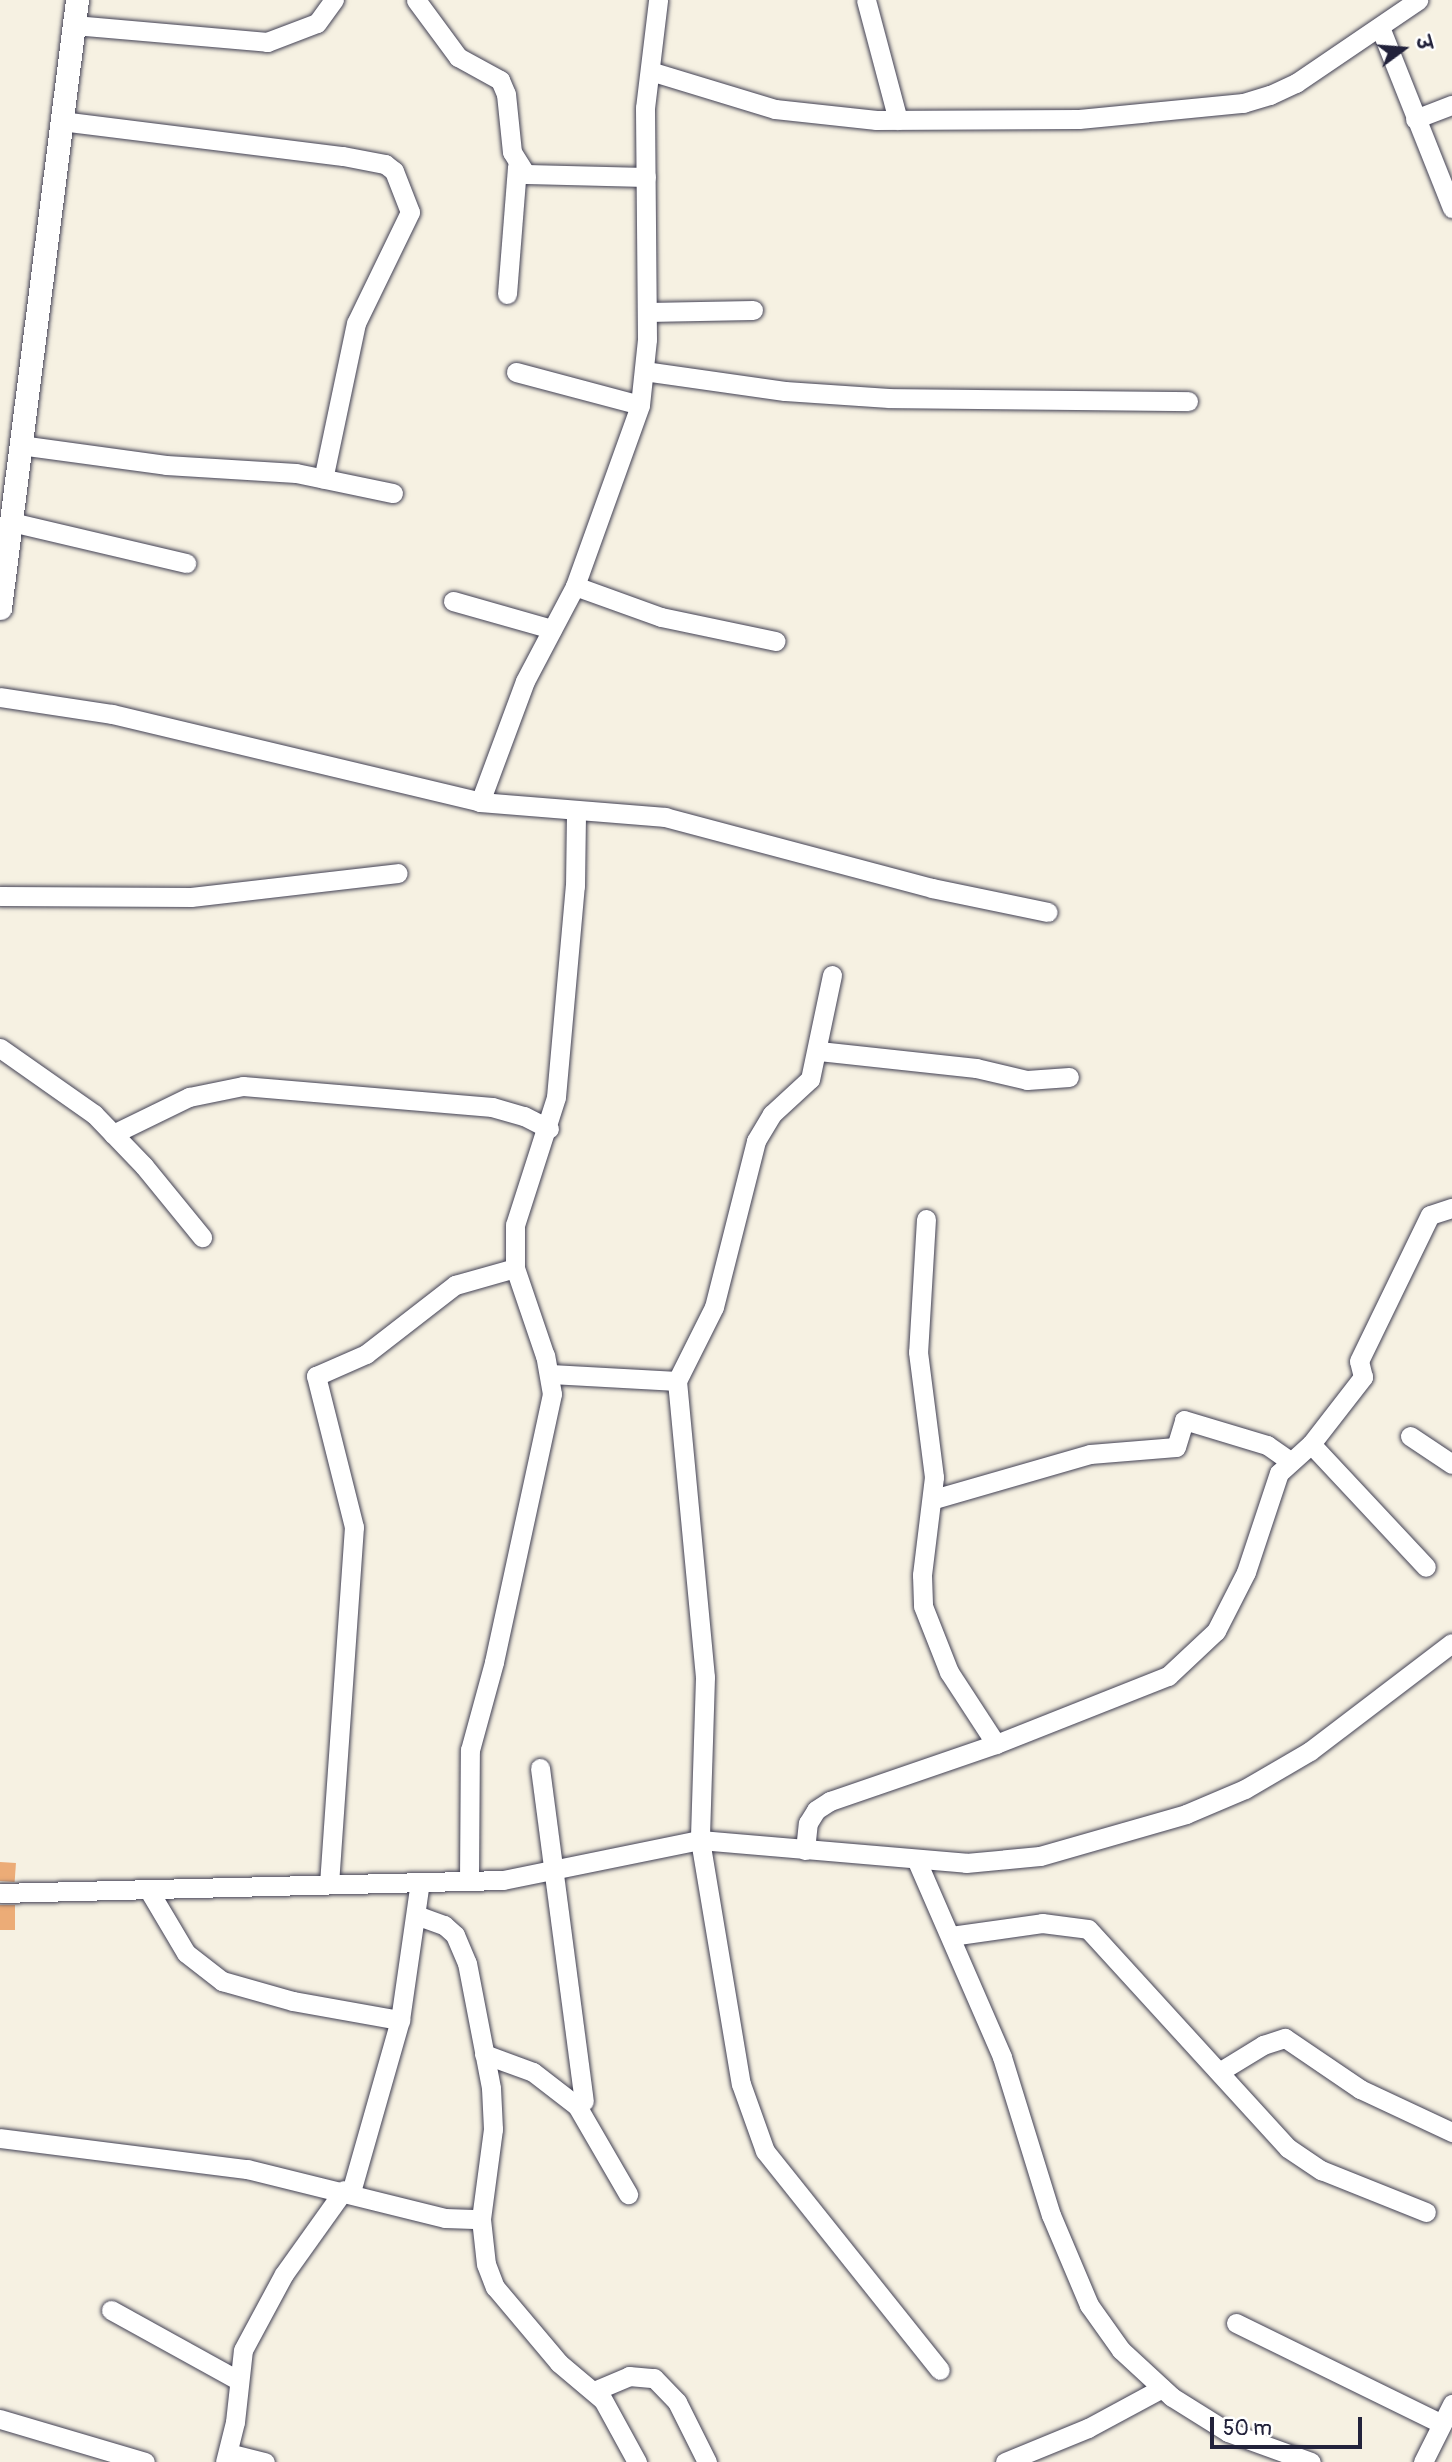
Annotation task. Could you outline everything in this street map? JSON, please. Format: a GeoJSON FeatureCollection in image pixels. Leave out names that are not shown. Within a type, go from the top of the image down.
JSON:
{"type":"FeatureCollection","features":[{"type":"Feature","properties":{"kind":"street"},"geometry":{"type":"LineString","coordinates":[[0,608],[77,0]]}},
{"type":"Feature","properties":{"kind":"street"},"geometry":{"type":"LineString","coordinates":[[74,25],[267,42],[317,23],[334,0]]}},
{"type":"Feature","properties":{"kind":"street"},"geometry":{"type":"LineString","coordinates":[[416,0],[458,58],[500,80],[506,94],[517,166],[507,294]]}},
{"type":"Feature","properties":{"kind":"street"},"geometry":{"type":"LineString","coordinates":[[480,802],[525,681],[575,586],[640,405],[647,312],[645,108],[658,0]]}},
{"type":"Feature","properties":{"kind":"street"},"geometry":{"type":"LineString","coordinates":[[866,0],[898,120]]}},
{"type":"Feature","properties":{"kind":"street"},"geometry":{"type":"LineString","coordinates":[[650,71],[775,109],[898,120],[1079,120],[1243,103],[1296,82],[1418,0]]}},
{"type":"Feature","properties":{"kind":"street"},"geometry":{"type":"LineString","coordinates":[[1380,26],[1415,119],[1446,178],[1452,208]]}},
{"type":"Feature","properties":{"kind":"street"},"geometry":{"type":"LineString","coordinates":[[1415,119],[1452,105]]}},
{"type":"Feature","properties":{"kind":"street"},"geometry":{"type":"LineString","coordinates":[[61,121],[343,156],[385,164],[394,171],[410,212],[356,323],[323,479]]}},
{"type":"Feature","properties":{"kind":"street"},"geometry":{"type":"LineString","coordinates":[[517,166],[542,178],[646,177]]}},
{"type":"Feature","properties":{"kind":"street"},"geometry":{"type":"LineString","coordinates":[[647,312],[753,310]]}},
{"type":"Feature","properties":{"kind":"street"},"geometry":{"type":"LineString","coordinates":[[644,371],[785,391],[888,398],[1188,401]]}},
{"type":"Feature","properties":{"kind":"street"},"geometry":{"type":"LineString","coordinates":[[516,372],[640,405]]}},
{"type":"Feature","properties":{"kind":"street"},"geometry":{"type":"LineString","coordinates":[[20,445],[147,463],[323,479],[393,493]]}},
{"type":"Feature","properties":{"kind":"street"},"geometry":{"type":"LineString","coordinates":[[11,522],[186,563]]}},
{"type":"Feature","properties":{"kind":"street"},"geometry":{"type":"LineString","coordinates":[[575,586],[661,617],[776,641]]}},
{"type":"Feature","properties":{"kind":"street"},"geometry":{"type":"LineString","coordinates":[[453,601],[552,629]]}},
{"type":"Feature","properties":{"kind":"street"},"geometry":{"type":"LineString","coordinates":[[0,697],[112,714],[480,802],[576,812],[665,817],[932,888],[1048,912]]}},
{"type":"Feature","properties":{"kind":"street"},"geometry":{"type":"LineString","coordinates":[[469,1880],[470,1750],[494,1662],[552,1394],[551,1374],[515,1268],[515,1225],[549,1129],[556,1097],[575,886],[576,812]]}},
{"type":"Feature","properties":{"kind":"street"},"geometry":{"type":"LineString","coordinates":[[0,896],[191,897],[398,873]]}},
{"type":"Feature","properties":{"kind":"street"},"geometry":{"type":"LineString","coordinates":[[832,975],[819,1051],[810,1079],[772,1114],[756,1142],[714,1307],[677,1381],[705,1677],[700,1840],[741,2084],[765,2151],[940,2370]]}},
{"type":"Feature","properties":{"kind":"street"},"geometry":{"type":"LineString","coordinates":[[0,1048],[94,1114],[202,1237]]}},
{"type":"Feature","properties":{"kind":"street"},"geometry":{"type":"LineString","coordinates":[[819,1051],[976,1068],[1027,1080],[1069,1077]]}},
{"type":"Feature","properties":{"kind":"street"},"geometry":{"type":"LineString","coordinates":[[113,1134],[189,1097],[243,1086],[492,1107],[524,1116],[549,1129]]}},
{"type":"Feature","properties":{"kind":"street"},"geometry":{"type":"LineString","coordinates":[[805,1850],[808,1823],[816,1810],[830,1801],[996,1744],[1168,1676],[1216,1631],[1245,1572],[1279,1473],[1311,1444],[1363,1377],[1359,1362],[1430,1215],[1452,1208]]}},
{"type":"Feature","properties":{"kind":"street"},"geometry":{"type":"LineString","coordinates":[[926,1219],[918,1352],[934,1499],[922,1575],[923,1606],[949,1672],[996,1744]]}},
{"type":"Feature","properties":{"kind":"street"},"geometry":{"type":"LineString","coordinates":[[329,1884],[354,1527],[316,1376],[366,1354],[455,1285],[515,1268]]}},
{"type":"Feature","properties":{"kind":"street"},"geometry":{"type":"LineString","coordinates":[[551,1374],[677,1381]]}},
{"type":"Feature","properties":{"kind":"street"},"geometry":{"type":"LineString","coordinates":[[934,1499],[1090,1454],[1176,1447],[1184,1420],[1267,1445],[1291,1462]]}},
{"type":"Feature","properties":{"kind":"street"},"geometry":{"type":"LineString","coordinates":[[1410,1436],[1452,1464]]}},
{"type":"Feature","properties":{"kind":"street"},"geometry":{"type":"LineString","coordinates":[[1311,1444],[1426,1567]]}},
{"type":"Feature","properties":{"kind":"street"},"geometry":{"type":"LineString","coordinates":[[0,1893],[502,1880],[700,1840],[967,1863],[1040,1856],[1186,1814],[1245,1789],[1310,1751],[1452,1643]]}},
{"type":"Feature","properties":{"kind":"street"},"geometry":{"type":"LineString","coordinates":[[540,1768],[584,2101]]}},
{"type":"Feature","properties":{"kind":"street"},"geometry":{"type":"LineString","coordinates":[[916,1859],[1002,2057],[1051,2214],[1089,2305],[1121,2350],[1162,2388],[1228,2432],[1311,2462]]}},
{"type":"Feature","properties":{"kind":"street"},"geometry":{"type":"LineString","coordinates":[[265,2462],[227,2457],[235,2422],[236,2379],[257,2318],[348,2191],[400,2020],[420,1882]]}},
{"type":"Feature","properties":{"kind":"street"},"geometry":{"type":"LineString","coordinates":[[148,1889],[186,1953],[222,1982],[293,2001],[400,2020]]}},
{"type":"Feature","properties":{"kind":"street"},"geometry":{"type":"LineString","coordinates":[[416,1915],[444,1925],[461,1945],[484,2054],[493,2129],[481,2219],[486,2264],[495,2287],[559,2363],[594,2391],[637,2462]]}},
{"type":"Feature","properties":{"kind":"street"},"geometry":{"type":"LineString","coordinates":[[951,1936],[1042,1923],[1088,1929],[1288,2148],[1321,2170],[1426,2212]]}},
{"type":"Feature","properties":{"kind":"street"},"geometry":{"type":"LineString","coordinates":[[1219,2072],[1263,2045],[1292,2040],[1360,2089],[1452,2132]]}},
{"type":"Feature","properties":{"kind":"street"},"geometry":{"type":"LineString","coordinates":[[484,2054],[533,2072],[577,2106],[628,2194]]}},
{"type":"Feature","properties":{"kind":"street"},"geometry":{"type":"LineString","coordinates":[[0,2138],[247,2169],[348,2191],[445,2218],[481,2219]]}},
{"type":"Feature","properties":{"kind":"street"},"geometry":{"type":"LineString","coordinates":[[111,2310],[236,2379]]}},
{"type":"Feature","properties":{"kind":"street"},"geometry":{"type":"LineString","coordinates":[[1236,2323],[1442,2424]]}},
{"type":"Feature","properties":{"kind":"street"},"geometry":{"type":"LineString","coordinates":[[594,2391],[629,2376],[654,2378],[677,2402],[707,2462]]}},
{"type":"Feature","properties":{"kind":"street"},"geometry":{"type":"LineString","coordinates":[[1004,2462],[1088,2428],[1162,2388]]}},
{"type":"Feature","properties":{"kind":"street"},"geometry":{"type":"LineString","coordinates":[[1423,2462],[1452,2404]]}},
{"type":"Feature","properties":{"kind":"street"},"geometry":{"type":"LineString","coordinates":[[0,2419],[145,2462]]}},
{"type":"Feature","properties":{"kind":"building"},"geometry":{"type":"Polygon","coordinates":[[[0,1862],[16,1863],[15,1882],[0,1881],[0,1862]]]}},
{"type":"Feature","properties":{"kind":"building"},"geometry":{"type":"Polygon","coordinates":[[[0,1905],[15,1905],[15,1930],[0,1930],[0,1905]]]}}]}
